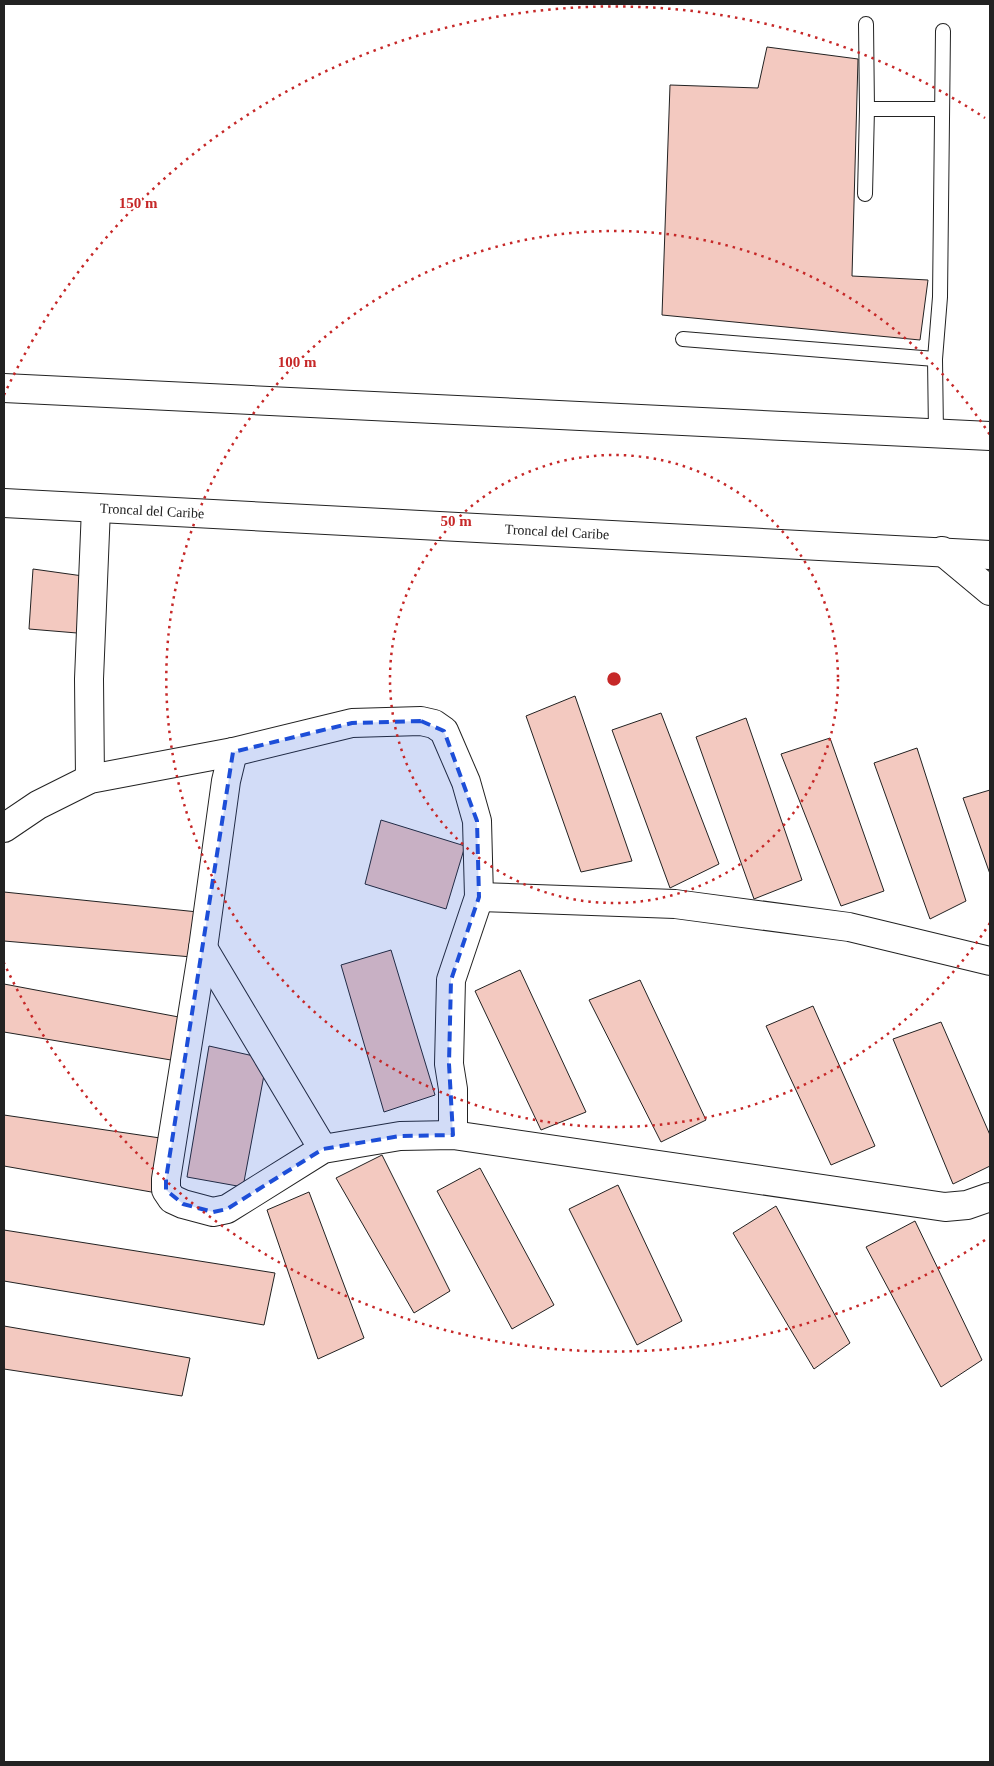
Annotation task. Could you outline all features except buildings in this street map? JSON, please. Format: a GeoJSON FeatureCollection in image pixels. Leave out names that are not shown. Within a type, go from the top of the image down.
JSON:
{"type":"FeatureCollection","features":[{"type":"Feature","properties":{"kind":"main road"},"geometry":{"type":"LineString","coordinates":[[4,388],[990,436]]}},
{"type":"Feature","properties":{"kind":"main road","name":"Troncal del Caribe"},"geometry":{"type":"LineString","coordinates":[[4,502],[990,555]]}},
{"type":"Feature","properties":{"kind":"main road"},"geometry":{"type":"LineString","coordinates":[[90,779],[89,679],[96,508]]}},
{"type":"Feature","properties":{"kind":"main road"},"geometry":{"type":"LineString","coordinates":[[942,552],[990,591]]}},
{"type":"Feature","properties":{"kind":"main road"},"geometry":{"type":"LineString","coordinates":[[4,828],[38,805],[90,779],[233,752],[352,723],[421,721],[434,724],[444,731],[466,782],[477,821],[479,896],[451,980],[449,1064],[453,1089],[453,1135]]}},
{"type":"Feature","properties":{"kind":"main road"},"geometry":{"type":"LineString","coordinates":[[233,752],[226,781],[203,948],[166,1178],[166,1190],[172,1199],[213,1212],[227,1209],[323,1149],[400,1136],[453,1135],[945,1207],[967,1205],[990,1197]]}},
{"type":"Feature","properties":{"kind":"main road"},"geometry":{"type":"LineString","coordinates":[[479,896],[675,904],[849,927],[990,961]]}},
{"type":"Feature","properties":{"kind":"main road"},"geometry":{"type":"LineString","coordinates":[[203,948],[323,1149]]}},
{"type":"Feature","properties":{"kind":"lane"},"geometry":{"type":"LineString","coordinates":[[865,194],[867,110],[866,24]]}},
{"type":"Feature","properties":{"kind":"lane"},"geometry":{"type":"LineString","coordinates":[[936,433],[935,359],[940,297],[943,31]]}},
{"type":"Feature","properties":{"kind":"lane"},"geometry":{"type":"LineString","coordinates":[[867,110],[942,109]]}},
{"type":"Feature","properties":{"kind":"lane"},"geometry":{"type":"LineString","coordinates":[[684,339],[935,359]]}},
{"type":"Feature","properties":{"kind":"highlighted area"},"geometry":{"type":"Polygon","coordinates":[[[421,721],[444,731],[477,821],[479,897],[451,980],[449,1064],[453,1135],[400,1136],[323,1149],[227,1209],[213,1212],[183,1204],[166,1190],[166,1179],[233,752],[352,723],[421,721]]]}}]}
